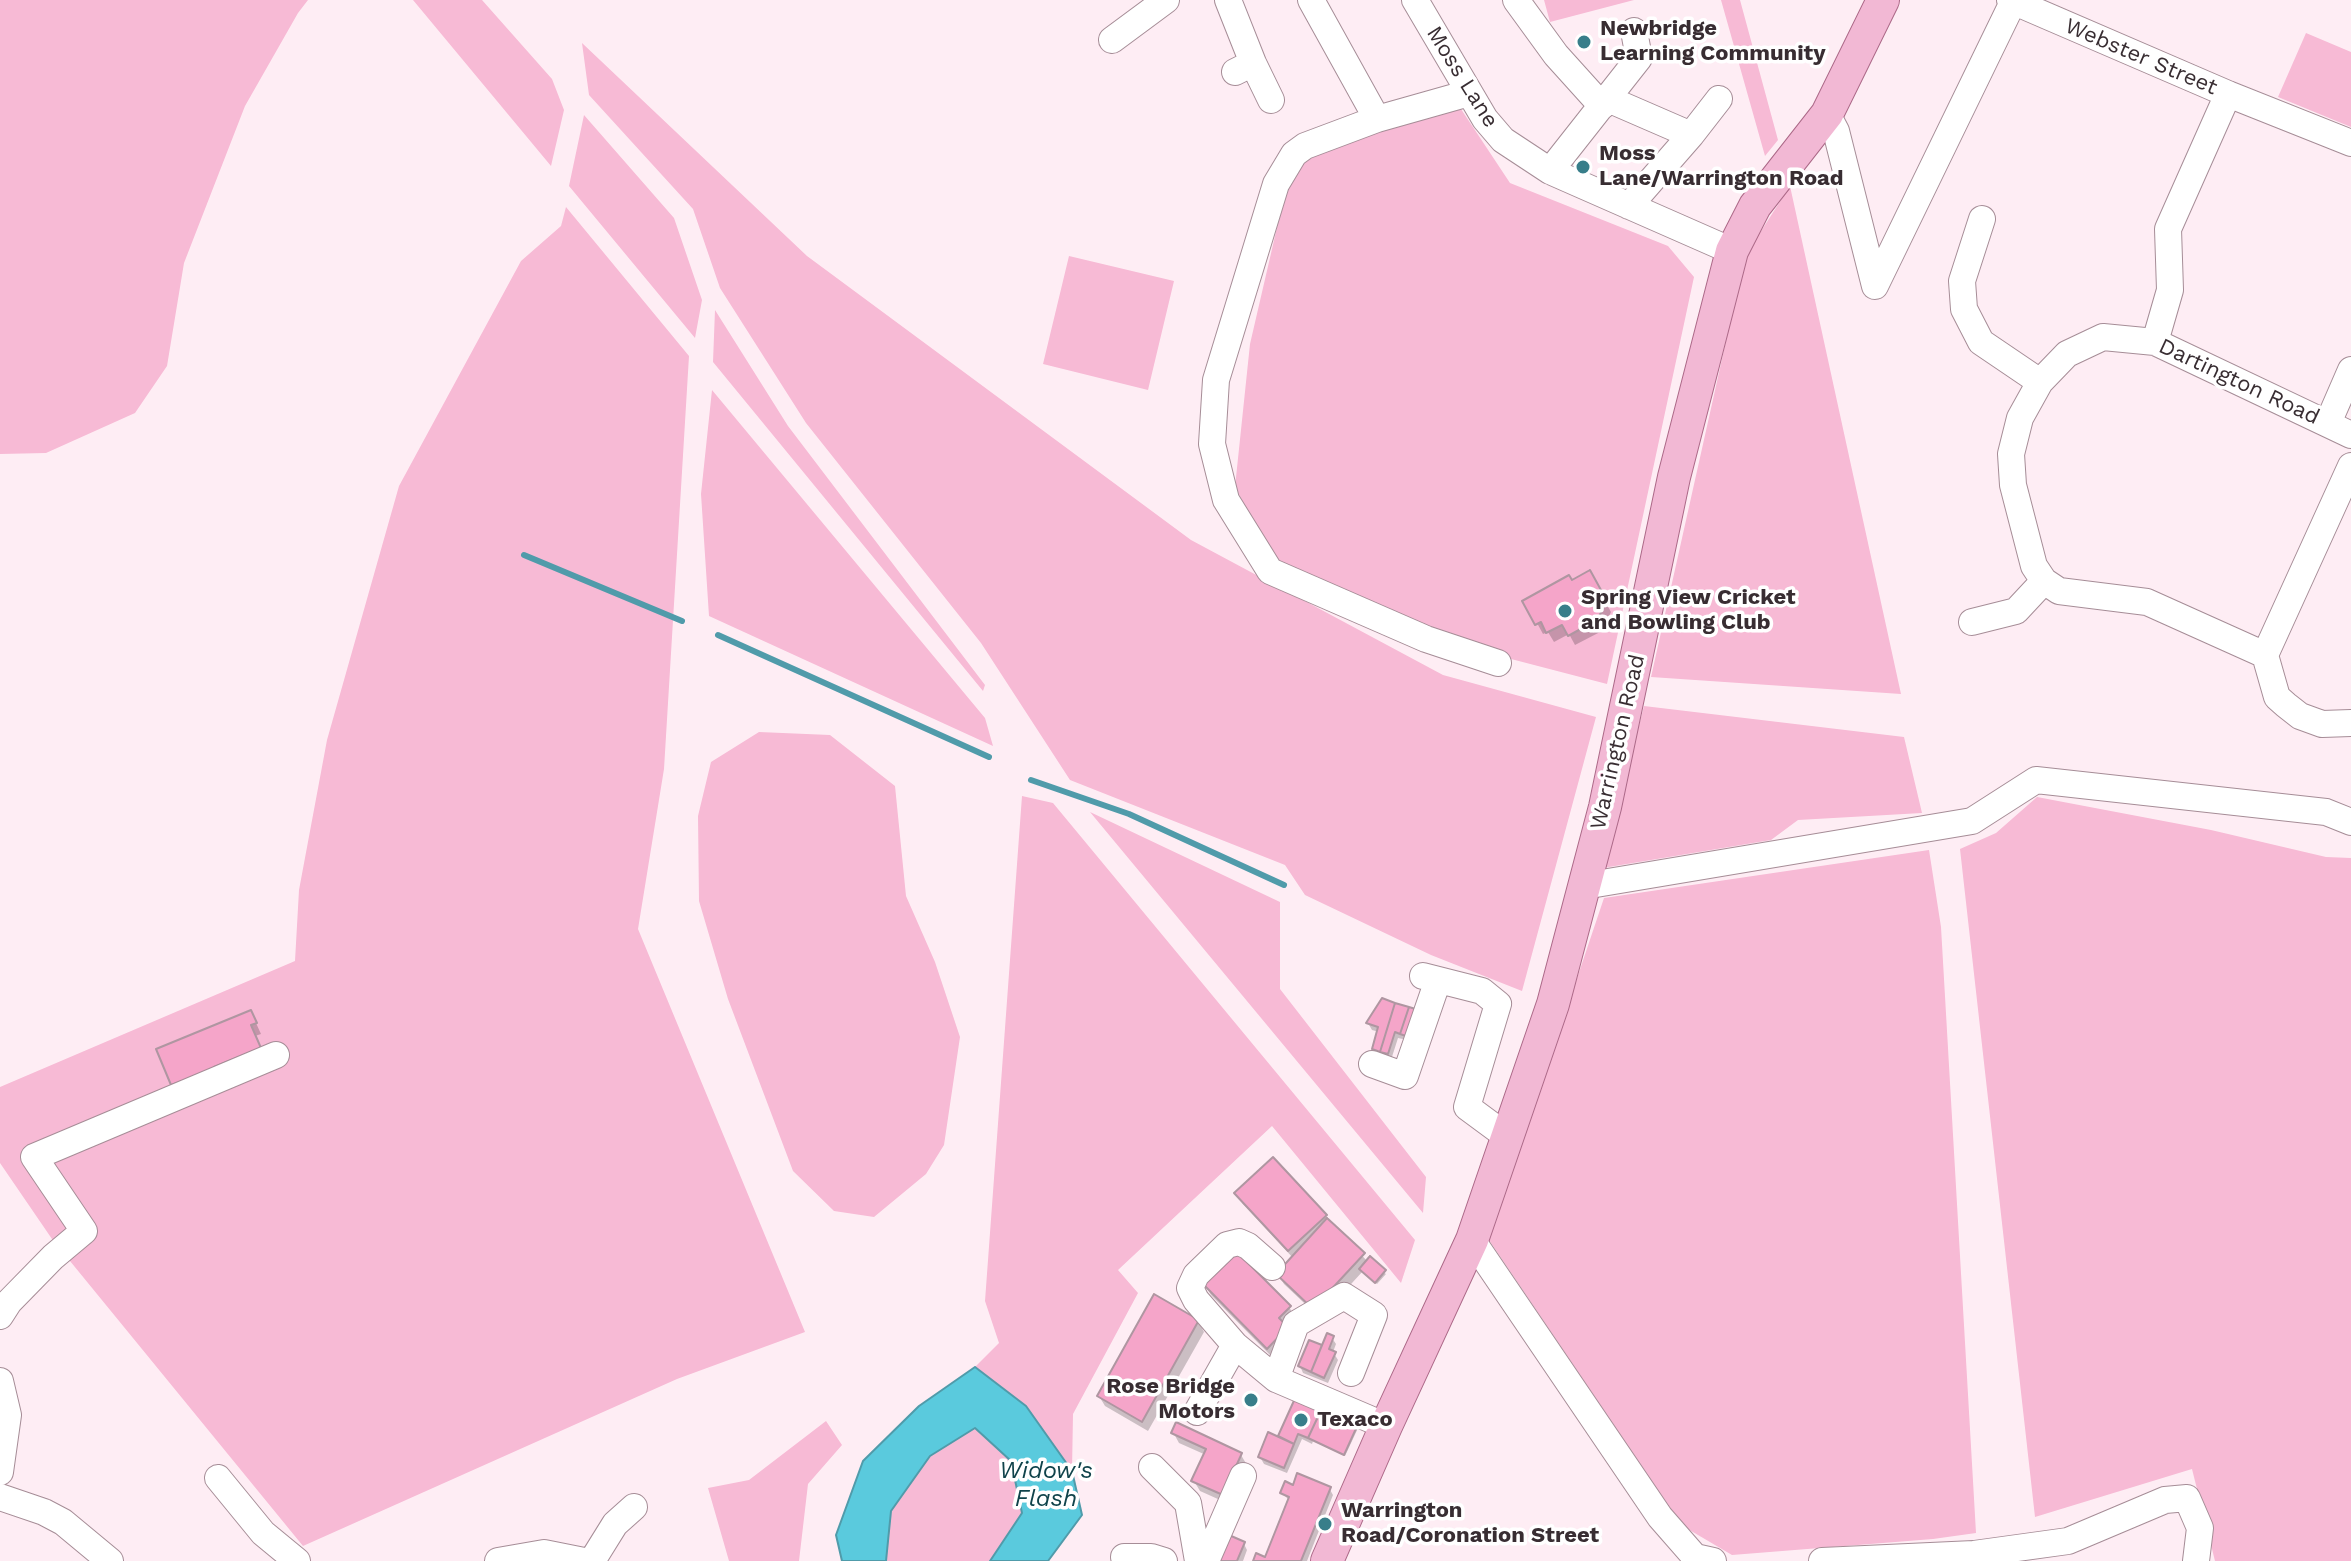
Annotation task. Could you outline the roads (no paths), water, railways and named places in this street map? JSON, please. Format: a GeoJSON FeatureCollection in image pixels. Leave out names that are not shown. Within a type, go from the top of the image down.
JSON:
{"type":"FeatureCollection","features":[{"type":"Feature","properties":{"kind":"main road","name":"Warrington Road"},"geometry":{"type":"LineString","coordinates":[[1327,1561],[1472,1240],[1553,1004],[1626,711],[1674,477],[1732,251],[1755,206],[1827,114],[1883,0]]}},
{"type":"Feature","properties":{"kind":"street"},"geometry":{"type":"LineString","coordinates":[[1112,40],[1166,0]]}},
{"type":"Feature","properties":{"kind":"street"},"geometry":{"type":"LineString","coordinates":[[1228,0],[1244,67],[1271,100]]}},
{"type":"Feature","properties":{"kind":"street"},"geometry":{"type":"LineString","coordinates":[[1311,0],[1377,119]]}},
{"type":"Feature","properties":{"kind":"street","name":"Moss Lane"},"geometry":{"type":"LineString","coordinates":[[1415,0],[1485,119],[1503,140],[1550,171],[1732,251]]}},
{"type":"Feature","properties":{"kind":"street"},"geometry":{"type":"LineString","coordinates":[[1516,0],[1556,55],[1605,102],[1691,135]]}},
{"type":"Feature","properties":{"kind":"street"},"geometry":{"type":"LineString","coordinates":[[1827,114],[1836,131],[1875,286],[2012,0]]}},
{"type":"Feature","properties":{"kind":"street","name":"Webster Street"},"geometry":{"type":"LineString","coordinates":[[2012,0],[2228,94],[2351,143]]}},
{"type":"Feature","properties":{"kind":"street"},"geometry":{"type":"LineString","coordinates":[[1550,171],[1639,58],[1634,31]]}},
{"type":"Feature","properties":{"kind":"street"},"geometry":{"type":"LineString","coordinates":[[1469,93],[1377,119],[1305,146],[1294,154],[1276,184],[1216,380],[1212,444],[1226,500],[1270,571],[1426,639],[1498,663]]}},
{"type":"Feature","properties":{"kind":"street"},"geometry":{"type":"LineString","coordinates":[[2155,342],[2170,290],[2168,229],[2228,94]]}},
{"type":"Feature","properties":{"kind":"street"},"geometry":{"type":"LineString","coordinates":[[1629,206],[1719,99]]}},
{"type":"Feature","properties":{"kind":"street"},"geometry":{"type":"LineString","coordinates":[[1982,219],[1962,281],[1964,309],[1981,342],[2040,382]]}},
{"type":"Feature","properties":{"kind":"street","name":"Dartington Road"},"geometry":{"type":"LineString","coordinates":[[2044,581],[2034,566],[2013,485],[2011,454],[2020,418],[2040,382],[2067,354],[2103,337],[2155,342],[2340,429]]}},
{"type":"Feature","properties":{"kind":"street"},"geometry":{"type":"LineString","coordinates":[[2340,429],[2351,370]]}},
{"type":"Feature","properties":{"kind":"street"},"geometry":{"type":"LineString","coordinates":[[2351,466],[2265,655],[2277,697],[2286,705],[2300,716],[2322,724],[2351,723]]}},
{"type":"Feature","properties":{"kind":"street"},"geometry":{"type":"LineString","coordinates":[[1972,622],[2016,611],[2044,581],[2059,591],[2147,602],[2265,655]]}},
{"type":"Feature","properties":{"kind":"street"},"geometry":{"type":"LineString","coordinates":[[1584,886],[1972,821],[2036,780],[2326,812],[2351,822]]}},
{"type":"Feature","properties":{"kind":"street"},"geometry":{"type":"LineString","coordinates":[[1372,1064],[1405,1076],[1431,978],[1482,991],[1498,1004],[1467,1107],[1509,1138]]}},
{"type":"Feature","properties":{"kind":"street"},"geometry":{"type":"LineString","coordinates":[[4,1309],[53,1257],[84,1231],[34,1157],[276,1055]]}},
{"type":"Feature","properties":{"kind":"street"},"geometry":{"type":"LineString","coordinates":[[1472,1240],[1660,1517],[1702,1560]]}},
{"type":"Feature","properties":{"kind":"street"},"geometry":{"type":"LineString","coordinates":[[1272,1267],[1248,1246],[1239,1242],[1227,1245],[1196,1275],[1190,1288],[1196,1300],[1235,1345],[1276,1379],[1386,1426]]}},
{"type":"Feature","properties":{"kind":"street"},"geometry":{"type":"LineString","coordinates":[[1276,1379],[1296,1324],[1344,1296],[1374,1315],[1351,1373]]}},
{"type":"Feature","properties":{"kind":"street"},"geometry":{"type":"LineString","coordinates":[[1197,1412],[1235,1345]]}},
{"type":"Feature","properties":{"kind":"street"},"geometry":{"type":"LineString","coordinates":[[0,1381],[8,1423],[0,1472]]}},
{"type":"Feature","properties":{"kind":"street"},"geometry":{"type":"LineString","coordinates":[[1152,1467],[1188,1503],[1198,1561]]}},
{"type":"Feature","properties":{"kind":"street"},"geometry":{"type":"LineString","coordinates":[[1206,1561],[1243,1476]]}},
{"type":"Feature","properties":{"kind":"street"},"geometry":{"type":"LineString","coordinates":[[218,1478],[263,1533],[297,1561]]}},
{"type":"Feature","properties":{"kind":"street"},"geometry":{"type":"LineString","coordinates":[[0,1497],[63,1522],[110,1561]]}},
{"type":"Feature","properties":{"kind":"street"},"geometry":{"type":"LineString","coordinates":[[1822,1561],[1974,1554],[2068,1541],[2165,1500],[2187,1498],[2200,1528],[2196,1561]]}},
{"type":"Feature","properties":{"kind":"street"},"geometry":{"type":"LineString","coordinates":[[592,1561],[615,1524],[634,1507]]}},
{"type":"Feature","properties":{"kind":"street"},"geometry":{"type":"LineString","coordinates":[[498,1561],[544,1553],[584,1561]]}},
{"type":"Feature","properties":{"kind":"street"},"geometry":{"type":"LineString","coordinates":[[1124,1557],[1151,1557],[1164,1561]]}},
{"type":"Feature","properties":{"kind":"water","name":"Widow's Flash"},"geometry":{"type":"Polygon","coordinates":[[[975,1367],[1026,1406],[1072,1471],[1082,1515],[1048,1561],[990,1561],[1022,1513],[1011,1461],[975,1428],[930,1456],[891,1511],[886,1561],[842,1561],[836,1535],[863,1461],[919,1406],[975,1367]]]}},
{"type":"Feature","properties":{"kind":"waterway"},"geometry":{"type":"LineString","coordinates":[[524,555],[682,621]]}},
{"type":"Feature","properties":{"kind":"waterway"},"geometry":{"type":"LineString","coordinates":[[718,635],[989,757]]}},
{"type":"Feature","properties":{"kind":"waterway"},"geometry":{"type":"LineString","coordinates":[[1031,780],[1129,814],[1284,885]]}},
{"type":"Feature","properties":{"kind":"place","name":"Newbridge Learning Community"},"geometry":{"type":"Point","coordinates":[1584,42]}},
{"type":"Feature","properties":{"kind":"place","name":"Moss Lane/Warrington Road"},"geometry":{"type":"Point","coordinates":[1583,167]}},
{"type":"Feature","properties":{"kind":"place","name":"Spring View Cricket and Bowling Club"},"geometry":{"type":"Point","coordinates":[1565,611]}},
{"type":"Feature","properties":{"kind":"place","name":"Rose Bridge Motors"},"geometry":{"type":"Point","coordinates":[1251,1400]}},
{"type":"Feature","properties":{"kind":"place","name":"Texaco"},"geometry":{"type":"Point","coordinates":[1301,1420]}},
{"type":"Feature","properties":{"kind":"place","name":"Warrington Road/Coronation Street"},"geometry":{"type":"Point","coordinates":[1325,1524]}}]}
